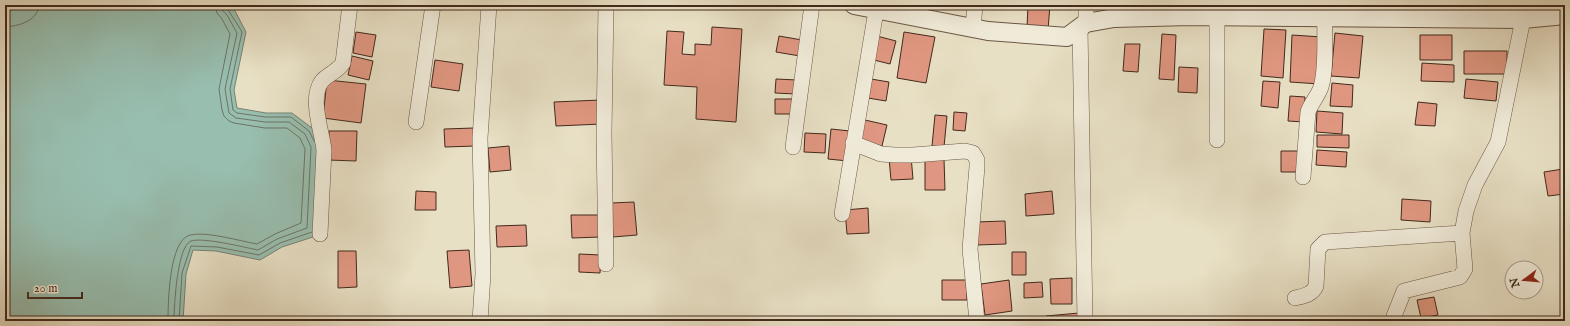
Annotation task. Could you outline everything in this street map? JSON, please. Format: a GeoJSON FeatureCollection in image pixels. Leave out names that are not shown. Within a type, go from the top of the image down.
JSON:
{"type":"FeatureCollection","features":[{"type":"Feature","properties":{"kind":"street"},"geometry":{"type":"LineString","coordinates":[[320,234],[324,150],[317,113],[318,94],[320,85],[324,79],[338,70],[343,63],[350,5]]}},
{"type":"Feature","properties":{"kind":"street"},"geometry":{"type":"LineString","coordinates":[[416,122],[433,5]]}},
{"type":"Feature","properties":{"kind":"street"},"geometry":{"type":"LineString","coordinates":[[480,321],[483,274],[480,138],[489,5]]}},
{"type":"Feature","properties":{"kind":"street"},"geometry":{"type":"LineString","coordinates":[[606,5],[604,133],[606,264]]}},
{"type":"Feature","properties":{"kind":"street"},"geometry":{"type":"LineString","coordinates":[[793,147],[812,5]]}},
{"type":"Feature","properties":{"kind":"street"},"geometry":{"type":"LineString","coordinates":[[854,5],[876,7],[973,29],[1067,37],[1083,25],[1114,18],[1180,11],[1217,16],[1325,17],[1374,11],[1523,19],[1565,15]]}},
{"type":"Feature","properties":{"kind":"street"},"geometry":{"type":"LineString","coordinates":[[973,29],[974,5]]}},
{"type":"Feature","properties":{"kind":"street"},"geometry":{"type":"LineString","coordinates":[[1085,321],[1083,25],[1086,5]]}},
{"type":"Feature","properties":{"kind":"street"},"geometry":{"type":"LineString","coordinates":[[842,214],[876,7]]}},
{"type":"Feature","properties":{"kind":"street"},"geometry":{"type":"LineString","coordinates":[[1217,16],[1217,140]]}},
{"type":"Feature","properties":{"kind":"street"},"geometry":{"type":"LineString","coordinates":[[1303,177],[1308,112],[1310,104],[1320,88],[1323,77],[1325,17]]}},
{"type":"Feature","properties":{"kind":"street"},"geometry":{"type":"LineString","coordinates":[[1394,321],[1394,316],[1404,291],[1460,278],[1465,269],[1462,233],[1466,211],[1475,185],[1498,142],[1523,19]]}},
{"type":"Feature","properties":{"kind":"street"},"geometry":{"type":"LineString","coordinates":[[853,142],[881,154],[913,155],[965,151],[973,153],[977,160],[977,167],[970,249],[977,321]]}},
{"type":"Feature","properties":{"kind":"street"},"geometry":{"type":"LineString","coordinates":[[1294,298],[1310,294],[1314,291],[1316,286],[1318,248],[1325,242],[1462,233]]}},
{"type":"Feature","properties":{"kind":"water"},"geometry":{"type":"Polygon","coordinates":[[[29,5],[228,5],[234,9],[246,32],[234,90],[237,108],[266,113],[292,113],[312,128],[320,145],[316,236],[282,247],[260,260],[216,251],[193,250],[186,274],[183,321],[5,321],[5,12],[29,5]]]}},
{"type":"Feature","properties":{"kind":"building"},"geometry":{"type":"Polygon","coordinates":[[[911,5],[930,5],[929,14],[911,12],[911,5]]]}},
{"type":"Feature","properties":{"kind":"building"},"geometry":{"type":"Polygon","coordinates":[[[1028,5],[1050,5],[1048,30],[1027,28],[1028,5]]]}},
{"type":"Feature","properties":{"kind":"building"},"geometry":{"type":"Polygon","coordinates":[[[1137,5],[1155,5],[1156,11],[1138,13],[1137,5]]]}},
{"type":"Feature","properties":{"kind":"building"},"geometry":{"type":"Polygon","coordinates":[[[1185,5],[1210,5],[1209,10],[1185,7],[1185,5]]]}},
{"type":"Feature","properties":{"kind":"building"},"geometry":{"type":"Polygon","coordinates":[[[712,27],[742,29],[736,122],[696,119],[697,87],[664,85],[667,31],[684,32],[682,54],[695,55],[695,44],[711,45],[712,27]]]}},
{"type":"Feature","properties":{"kind":"building"},"geometry":{"type":"Polygon","coordinates":[[[1264,29],[1286,30],[1283,78],[1261,76],[1264,29]]]}},
{"type":"Feature","properties":{"kind":"building"},"geometry":{"type":"Polygon","coordinates":[[[356,32],[376,35],[372,57],[353,53],[356,32]]]}},
{"type":"Feature","properties":{"kind":"building"},"geometry":{"type":"Polygon","coordinates":[[[904,32],[935,37],[926,83],[897,78],[904,32]]]}},
{"type":"Feature","properties":{"kind":"building"},"geometry":{"type":"Polygon","coordinates":[[[1335,33],[1363,36],[1359,78],[1331,76],[1335,33]]]}},
{"type":"Feature","properties":{"kind":"building"},"geometry":{"type":"Polygon","coordinates":[[[1162,34],[1176,35],[1174,80],[1159,79],[1162,34]]]}},
{"type":"Feature","properties":{"kind":"building"},"geometry":{"type":"Polygon","coordinates":[[[1292,35],[1322,37],[1320,84],[1290,82],[1292,35]]]}},
{"type":"Feature","properties":{"kind":"building"},"geometry":{"type":"Polygon","coordinates":[[[1420,35],[1452,35],[1452,60],[1420,60],[1420,35]]]}},
{"type":"Feature","properties":{"kind":"building"},"geometry":{"type":"Polygon","coordinates":[[[779,36],[802,40],[800,56],[776,52],[779,36]]]}},
{"type":"Feature","properties":{"kind":"building"},"geometry":{"type":"Polygon","coordinates":[[[877,36],[896,41],[890,64],[870,59],[877,36]]]}},
{"type":"Feature","properties":{"kind":"building"},"geometry":{"type":"Polygon","coordinates":[[[1125,44],[1140,44],[1138,72],[1123,71],[1125,44]]]}},
{"type":"Feature","properties":{"kind":"building"},"geometry":{"type":"Polygon","coordinates":[[[1464,51],[1507,51],[1507,74],[1464,74],[1464,51]]]}},
{"type":"Feature","properties":{"kind":"building"},"geometry":{"type":"Polygon","coordinates":[[[352,56],[373,61],[369,80],[348,75],[352,56]]]}},
{"type":"Feature","properties":{"kind":"building"},"geometry":{"type":"Polygon","coordinates":[[[435,60],[463,64],[459,91],[431,87],[435,60]]]}},
{"type":"Feature","properties":{"kind":"building"},"geometry":{"type":"Polygon","coordinates":[[[1422,63],[1454,65],[1454,82],[1421,81],[1422,63]]]}},
{"type":"Feature","properties":{"kind":"building"},"geometry":{"type":"Polygon","coordinates":[[[1179,67],[1198,68],[1197,93],[1178,92],[1179,67]]]}},
{"type":"Feature","properties":{"kind":"building"},"geometry":{"type":"Polygon","coordinates":[[[776,79],[797,80],[796,94],[775,93],[776,79]]]}},
{"type":"Feature","properties":{"kind":"building"},"geometry":{"type":"Polygon","coordinates":[[[871,79],[889,82],[886,101],[868,98],[871,79]]]}},
{"type":"Feature","properties":{"kind":"building"},"geometry":{"type":"Polygon","coordinates":[[[1466,79],[1498,82],[1496,101],[1464,98],[1466,79]]]}},
{"type":"Feature","properties":{"kind":"building"},"geometry":{"type":"Polygon","coordinates":[[[327,80],[366,84],[361,123],[323,118],[327,80]]]}},
{"type":"Feature","properties":{"kind":"building"},"geometry":{"type":"Polygon","coordinates":[[[1263,81],[1280,82],[1278,108],[1261,106],[1263,81]]]}},
{"type":"Feature","properties":{"kind":"building"},"geometry":{"type":"Polygon","coordinates":[[[1332,83],[1353,85],[1352,107],[1330,106],[1332,83]]]}},
{"type":"Feature","properties":{"kind":"building"},"geometry":{"type":"Polygon","coordinates":[[[1290,96],[1305,97],[1304,122],[1288,121],[1290,96]]]}},
{"type":"Feature","properties":{"kind":"building"},"geometry":{"type":"Polygon","coordinates":[[[775,99],[792,99],[792,114],[775,114],[775,99]]]}},
{"type":"Feature","properties":{"kind":"building"},"geometry":{"type":"Polygon","coordinates":[[[601,100],[602,124],[556,126],[554,102],[601,100]]]}},
{"type":"Feature","properties":{"kind":"building"},"geometry":{"type":"Polygon","coordinates":[[[1418,102],[1437,104],[1435,126],[1415,125],[1418,102]]]}},
{"type":"Feature","properties":{"kind":"building"},"geometry":{"type":"Polygon","coordinates":[[[1317,111],[1343,113],[1342,134],[1316,132],[1317,111]]]}},
{"type":"Feature","properties":{"kind":"building"},"geometry":{"type":"Polygon","coordinates":[[[954,112],[967,113],[965,131],[953,130],[954,112]]]}},
{"type":"Feature","properties":{"kind":"building"},"geometry":{"type":"Polygon","coordinates":[[[935,115],[947,116],[944,147],[932,146],[935,115]]]}},
{"type":"Feature","properties":{"kind":"building"},"geometry":{"type":"Polygon","coordinates":[[[865,120],[887,125],[882,146],[860,141],[865,120]]]}},
{"type":"Feature","properties":{"kind":"building"},"geometry":{"type":"Polygon","coordinates":[[[474,128],[475,146],[445,147],[444,129],[474,128]]]}},
{"type":"Feature","properties":{"kind":"building"},"geometry":{"type":"Polygon","coordinates":[[[831,129],[850,131],[848,161],[828,159],[831,129]]]}},
{"type":"Feature","properties":{"kind":"building"},"geometry":{"type":"Polygon","coordinates":[[[329,131],[357,131],[356,161],[328,160],[329,131]]]}},
{"type":"Feature","properties":{"kind":"building"},"geometry":{"type":"Polygon","coordinates":[[[805,133],[826,134],[825,153],[804,152],[805,133]]]}},
{"type":"Feature","properties":{"kind":"building"},"geometry":{"type":"Polygon","coordinates":[[[1317,135],[1349,135],[1349,148],[1317,147],[1317,135]]]}},
{"type":"Feature","properties":{"kind":"building"},"geometry":{"type":"Polygon","coordinates":[[[509,146],[511,170],[490,172],[488,148],[509,146]]]}},
{"type":"Feature","properties":{"kind":"building"},"geometry":{"type":"Polygon","coordinates":[[[1317,150],[1347,152],[1346,167],[1316,165],[1317,150]]]}},
{"type":"Feature","properties":{"kind":"building"},"geometry":{"type":"Polygon","coordinates":[[[1281,151],[1299,151],[1300,172],[1281,172],[1281,151]]]}},
{"type":"Feature","properties":{"kind":"building"},"geometry":{"type":"Polygon","coordinates":[[[911,156],[913,179],[891,180],[889,158],[911,156]]]}},
{"type":"Feature","properties":{"kind":"building"},"geometry":{"type":"Polygon","coordinates":[[[925,159],[944,159],[945,190],[925,190],[925,159]]]}},
{"type":"Feature","properties":{"kind":"building"},"geometry":{"type":"Polygon","coordinates":[[[1563,169],[1565,194],[1548,196],[1544,172],[1563,169]]]}},
{"type":"Feature","properties":{"kind":"building"},"geometry":{"type":"Polygon","coordinates":[[[416,191],[436,192],[436,210],[415,210],[416,191]]]}},
{"type":"Feature","properties":{"kind":"building"},"geometry":{"type":"Polygon","coordinates":[[[1052,191],[1054,214],[1026,216],[1025,194],[1052,191]]]}},
{"type":"Feature","properties":{"kind":"building"},"geometry":{"type":"Polygon","coordinates":[[[1402,199],[1431,201],[1430,222],[1401,220],[1402,199]]]}},
{"type":"Feature","properties":{"kind":"building"},"geometry":{"type":"Polygon","coordinates":[[[634,202],[637,235],[613,237],[611,203],[634,202]]]}},
{"type":"Feature","properties":{"kind":"building"},"geometry":{"type":"Polygon","coordinates":[[[868,208],[869,233],[847,234],[845,210],[868,208]]]}},
{"type":"Feature","properties":{"kind":"building"},"geometry":{"type":"Polygon","coordinates":[[[571,215],[601,215],[601,237],[572,238],[571,215]]]}},
{"type":"Feature","properties":{"kind":"building"},"geometry":{"type":"Polygon","coordinates":[[[1005,221],[1006,244],[977,245],[976,222],[1005,221]]]}},
{"type":"Feature","properties":{"kind":"building"},"geometry":{"type":"Polygon","coordinates":[[[526,225],[527,246],[497,247],[496,226],[526,225]]]}},
{"type":"Feature","properties":{"kind":"building"},"geometry":{"type":"Polygon","coordinates":[[[469,250],[472,286],[450,288],[447,251],[469,250]]]}},
{"type":"Feature","properties":{"kind":"building"},"geometry":{"type":"Polygon","coordinates":[[[338,251],[356,251],[357,287],[338,288],[338,251]]]}},
{"type":"Feature","properties":{"kind":"building"},"geometry":{"type":"Polygon","coordinates":[[[1012,252],[1026,252],[1026,275],[1012,275],[1012,252]]]}},
{"type":"Feature","properties":{"kind":"building"},"geometry":{"type":"Polygon","coordinates":[[[579,254],[601,255],[600,273],[579,272],[579,254]]]}},
{"type":"Feature","properties":{"kind":"building"},"geometry":{"type":"Polygon","coordinates":[[[1072,278],[1072,304],[1051,304],[1050,279],[1072,278]]]}},
{"type":"Feature","properties":{"kind":"building"},"geometry":{"type":"Polygon","coordinates":[[[942,280],[966,280],[967,300],[942,300],[942,280]]]}},
{"type":"Feature","properties":{"kind":"building"},"geometry":{"type":"Polygon","coordinates":[[[1009,280],[1012,311],[985,315],[981,284],[1009,280]]]}},
{"type":"Feature","properties":{"kind":"building"},"geometry":{"type":"Polygon","coordinates":[[[1042,282],[1043,297],[1024,298],[1024,283],[1042,282]]]}},
{"type":"Feature","properties":{"kind":"building"},"geometry":{"type":"Polygon","coordinates":[[[1434,297],[1438,315],[1421,318],[1417,300],[1434,297]]]}},
{"type":"Feature","properties":{"kind":"building"},"geometry":{"type":"Polygon","coordinates":[[[1079,313],[1080,321],[1046,321],[1046,316],[1079,313]]]}}]}
